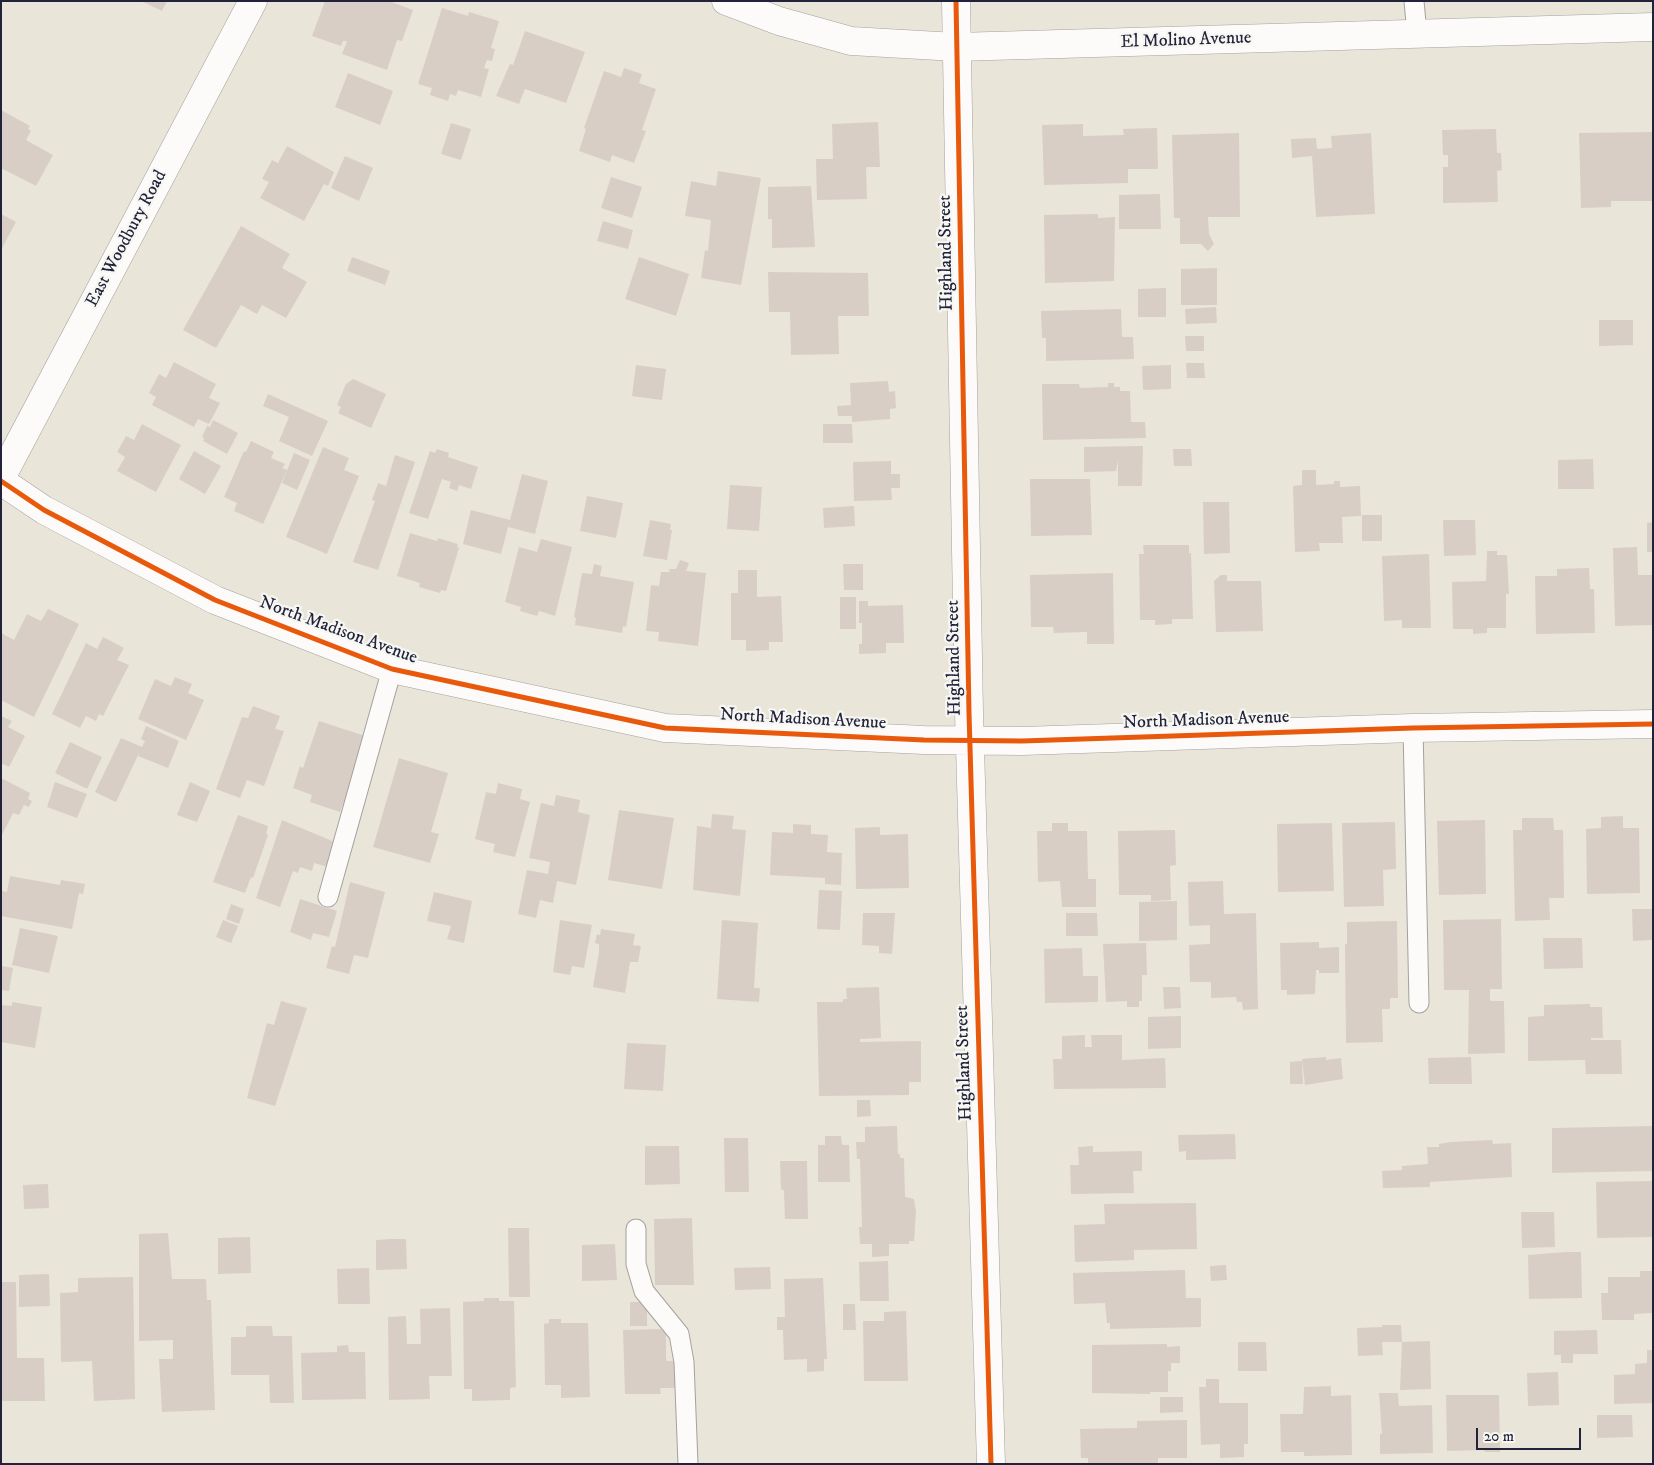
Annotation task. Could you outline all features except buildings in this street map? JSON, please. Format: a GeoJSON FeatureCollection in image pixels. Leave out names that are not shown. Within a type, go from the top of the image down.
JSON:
{"type":"FeatureCollection","features":[{"type":"Feature","properties":{"kind":"street","name":"East Woodbury Road"},"geometry":{"type":"LineString","coordinates":[[1,479],[253,1]]}},
{"type":"Feature","properties":{"kind":"street","name":"El Molino Avenue"},"geometry":{"type":"LineString","coordinates":[[726,1],[779,21],[851,41],[956,47],[1653,27]]}},
{"type":"Feature","properties":{"kind":"street","name":"Highland Street"},"geometry":{"type":"LineString","coordinates":[[956,1],[970,740],[991,1464]]}},
{"type":"Feature","properties":{"kind":"street","name":"North Madison Avenue"},"geometry":{"type":"LineString","coordinates":[[1,479],[44,510],[215,600],[392,669],[665,728],[1032,741],[1413,728],[1653,724]]}},
{"type":"Feature","properties":{"kind":"lane"},"geometry":{"type":"LineString","coordinates":[[1414,1],[1417,34]]}},
{"type":"Feature","properties":{"kind":"lane"},"geometry":{"type":"LineString","coordinates":[[328,897],[392,669]]}},
{"type":"Feature","properties":{"kind":"lane"},"geometry":{"type":"LineString","coordinates":[[1413,728],[1419,1003]]}},
{"type":"Feature","properties":{"kind":"lane"},"geometry":{"type":"LineString","coordinates":[[636,1229],[636,1264],[644,1291],[679,1334],[685,1370],[688,1464]]}},
{"type":"Feature","properties":{"kind":"cycle path"},"geometry":{"type":"LineString","coordinates":[[956,1],[969,713],[991,1464]]}},
{"type":"Feature","properties":{"kind":"cycle path"},"geometry":{"type":"LineString","coordinates":[[1,481],[44,510],[215,600],[392,669],[665,728],[924,740],[1022,741],[1413,728],[1653,724]]}}]}
